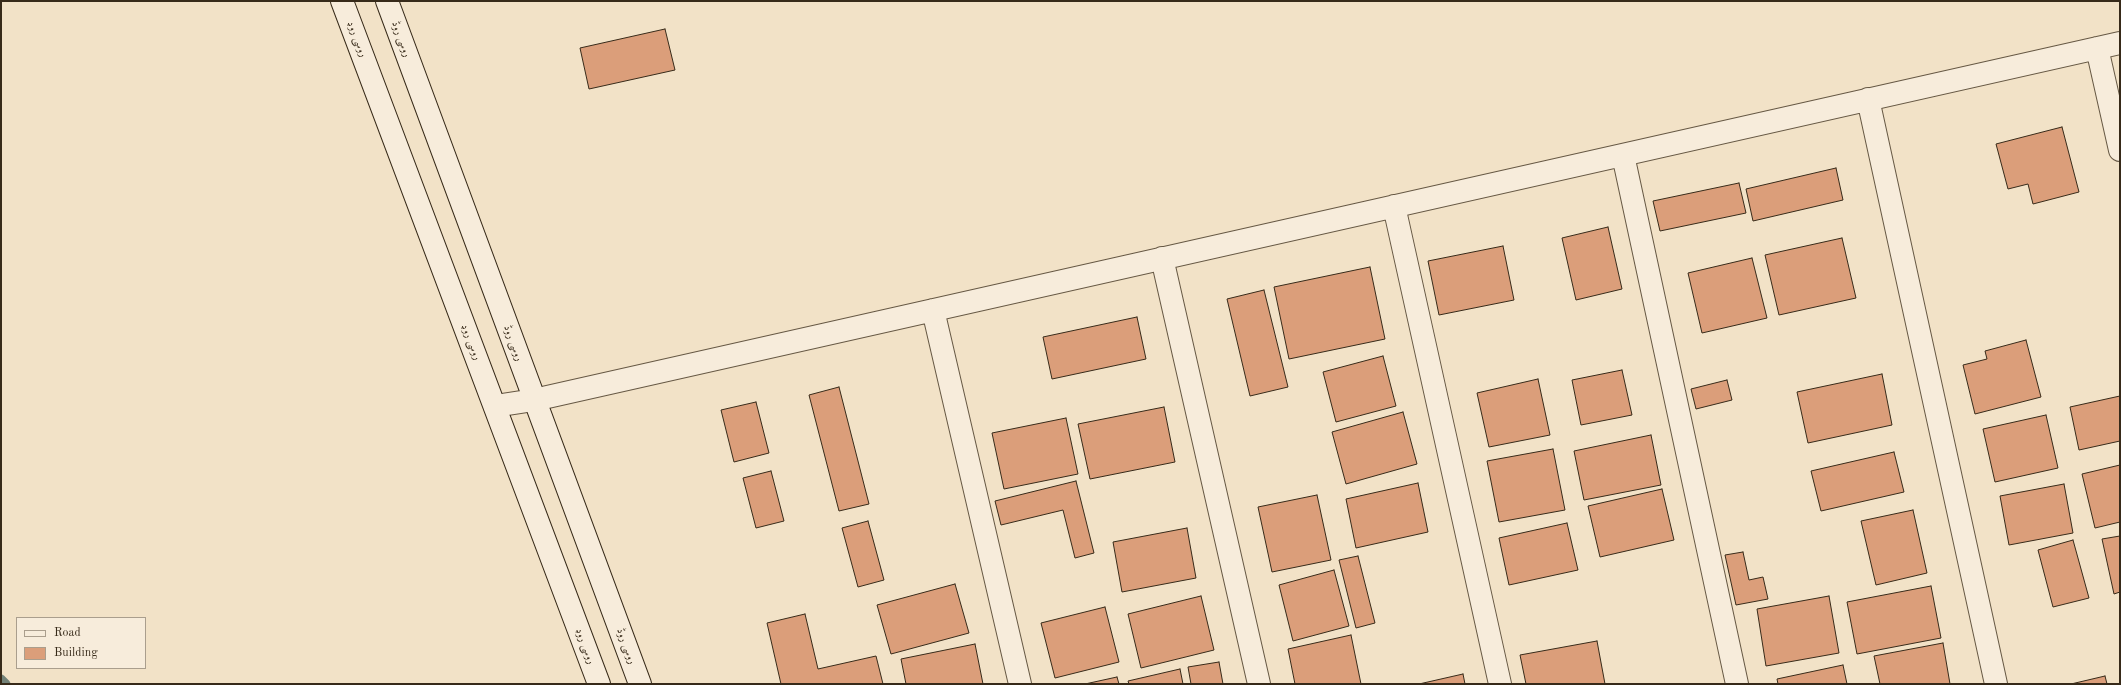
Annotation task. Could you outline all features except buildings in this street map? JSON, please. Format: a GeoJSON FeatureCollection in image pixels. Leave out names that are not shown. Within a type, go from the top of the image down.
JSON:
{"type":"FeatureCollection","features":[{"type":"Feature","properties":{"kind":"street","name":"روسی روډ"},"geometry":{"type":"LineString","coordinates":[[342,1],[599,684]]}},
{"type":"Feature","properties":{"kind":"street","name":"روسی روڈ"},"geometry":{"type":"LineString","coordinates":[[387,1],[640,684]]}},
{"type":"Feature","properties":{"kind":"street"},"geometry":{"type":"LineString","coordinates":[[495,406],[534,400],[2120,43]]}},
{"type":"Feature","properties":{"kind":"street"},"geometry":{"type":"LineString","coordinates":[[2096,48],[2120,150]]}},
{"type":"Feature","properties":{"kind":"street"},"geometry":{"type":"LineString","coordinates":[[1868,99],[1996,684]]}},
{"type":"Feature","properties":{"kind":"street"},"geometry":{"type":"LineString","coordinates":[[1623,154],[1737,684]]}},
{"type":"Feature","properties":{"kind":"street"},"geometry":{"type":"LineString","coordinates":[[1394,206],[1500,684]]}},
{"type":"Feature","properties":{"kind":"street"},"geometry":{"type":"LineString","coordinates":[[1162,258],[1259,684]]}},
{"type":"Feature","properties":{"kind":"street"},"geometry":{"type":"LineString","coordinates":[[933,310],[1020,684]]}},
{"type":"Feature","properties":{"kind":"waterway"},"geometry":{"type":"LineString","coordinates":[[1,679],[6,684]]}}]}
